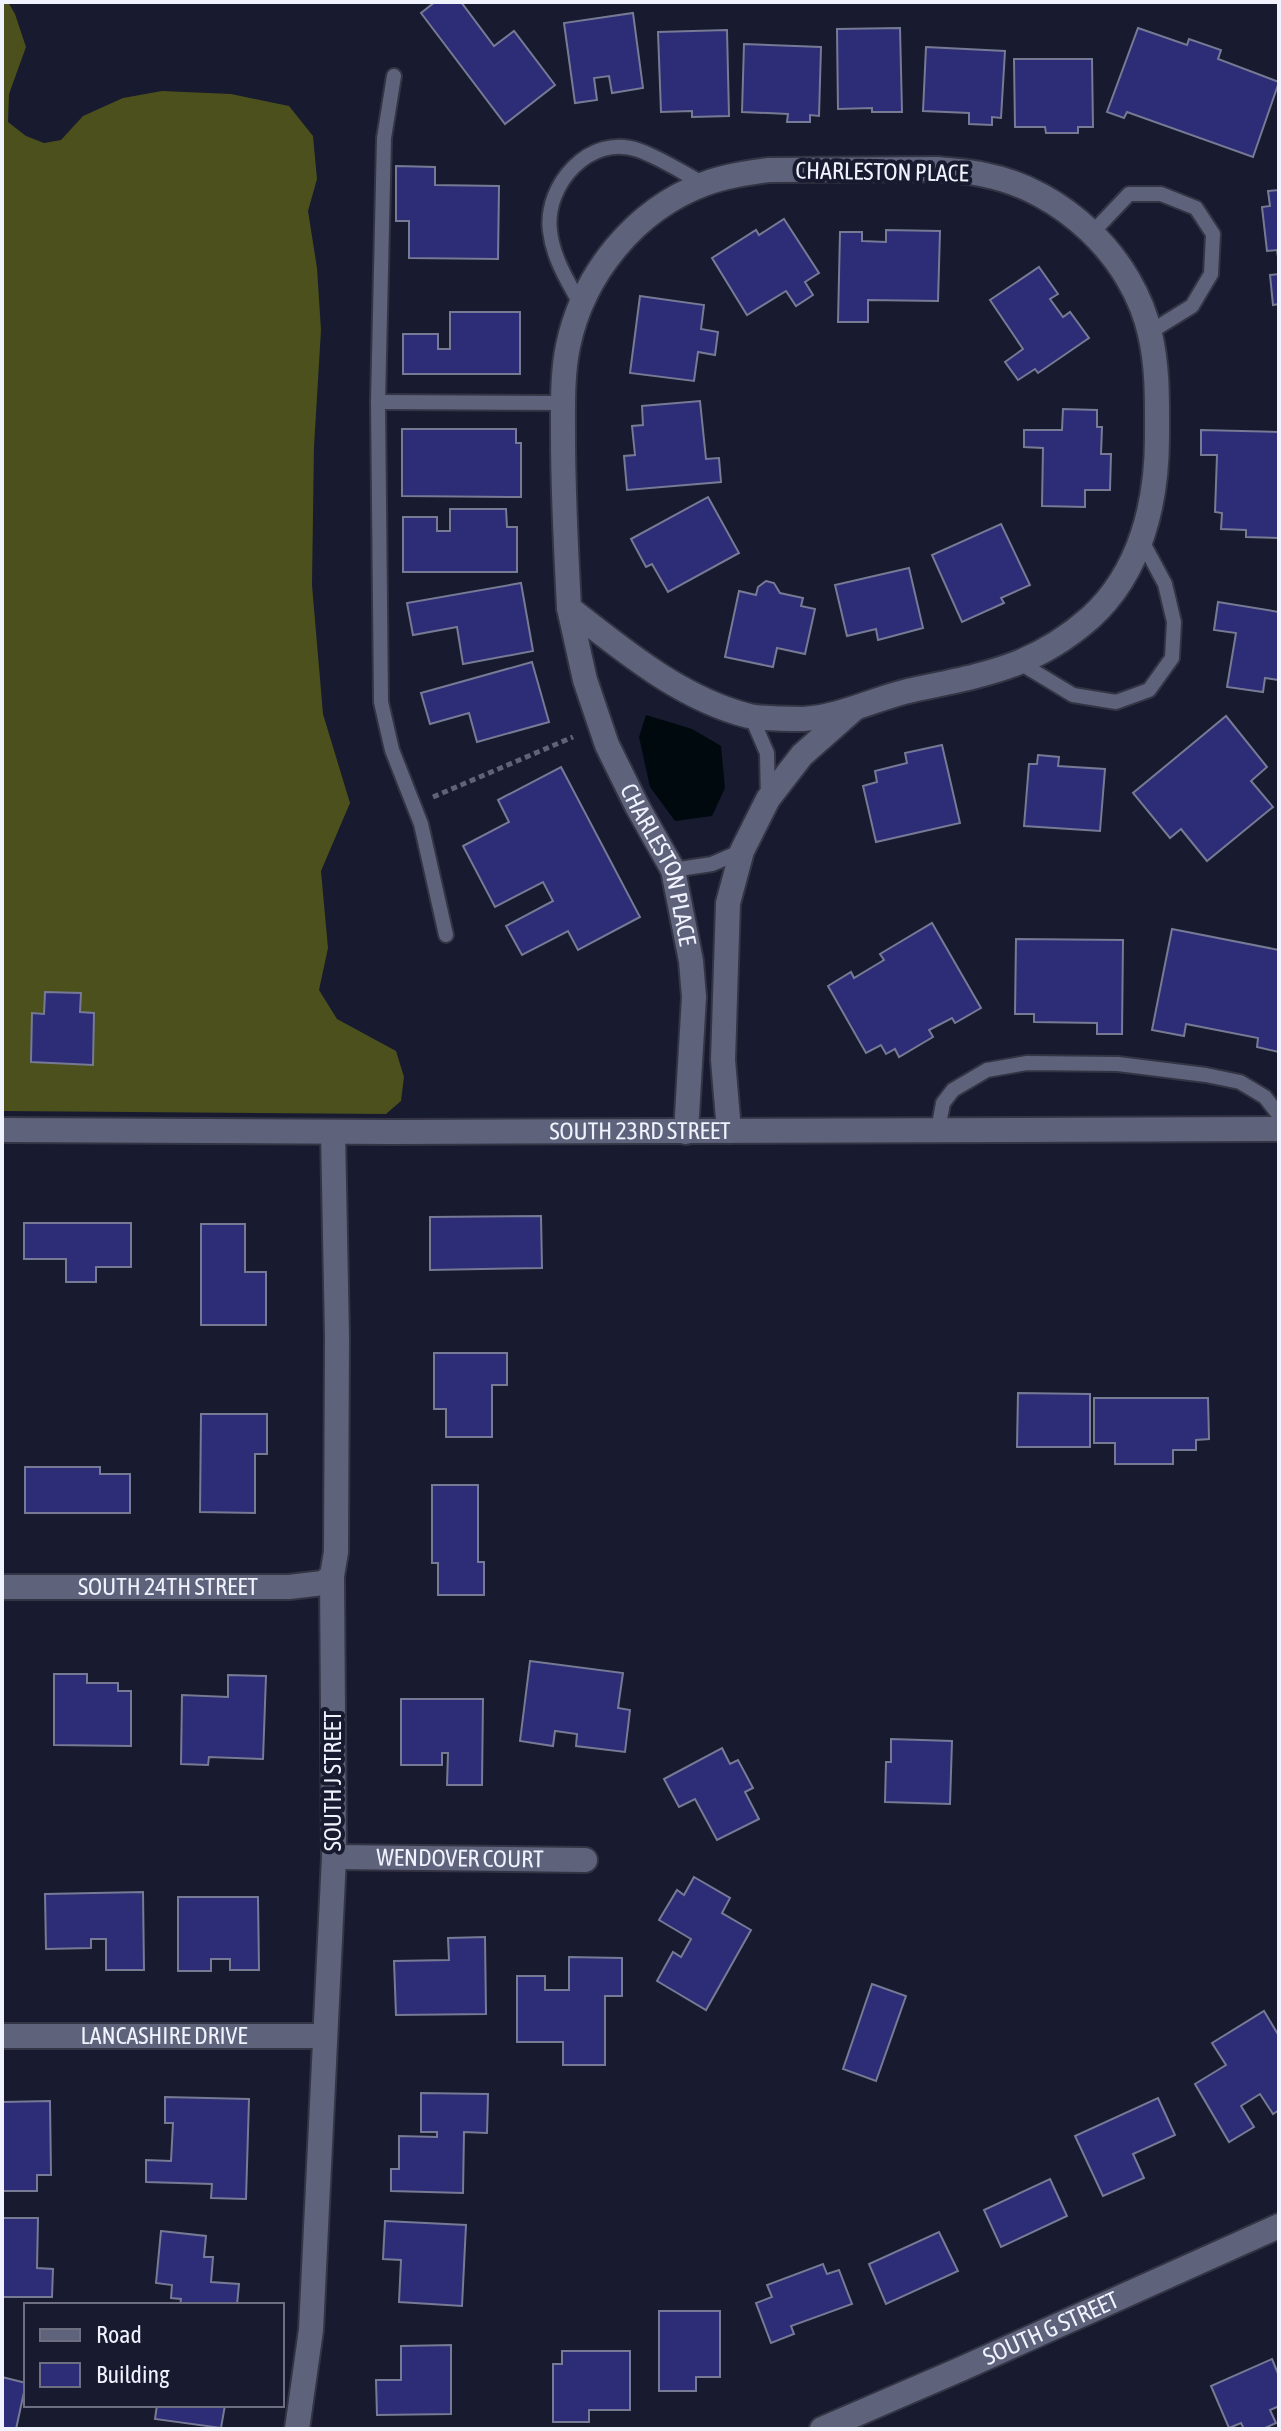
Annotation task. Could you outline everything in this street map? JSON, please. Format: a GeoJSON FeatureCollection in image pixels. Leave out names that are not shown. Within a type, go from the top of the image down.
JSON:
{"type":"FeatureCollection","features":[{"type":"Feature","properties":{"kind":"street","name":"CHARLESTON PLACE"},"geometry":{"type":"LineString","coordinates":[[569,608],[652,670],[704,700],[751,716],[805,719],[854,708],[901,693],[983,675],[1020,663],[1057,644],[1092,616],[1121,581],[1142,541],[1152,504],[1157,462],[1158,381],[1150,332],[1137,296],[1119,265],[1092,233],[1062,209],[1032,191],[986,175],[937,169],[769,170],[743,173],[704,184],[666,204],[631,230],[603,263],[581,305],[568,346],[563,403],[563,525],[569,608],[585,680],[607,745],[673,870],[691,961],[694,997],[686,1132]]}},
{"type":"Feature","properties":{"kind":"street","name":"CHARLESTON PLACE"},"geometry":{"type":"LineString","coordinates":[[729,1131],[723,1060],[728,903],[742,851],[768,799],[802,755],[854,708]]}},
{"type":"Feature","properties":{"kind":"street","name":"SOUTH 23RD STREET"},"geometry":{"type":"LineString","coordinates":[[2,1130],[686,1132],[1279,1129]]}},
{"type":"Feature","properties":{"kind":"street","name":"SOUTH J STREET"},"geometry":{"type":"LineString","coordinates":[[297,2429],[311,2330],[334,1857],[332,1576],[336,1552],[337,1382],[333,1132]]}},
{"type":"Feature","properties":{"kind":"street","name":"SOUTH 24TH STREET"},"geometry":{"type":"LineString","coordinates":[[2,1587],[289,1587],[323,1583],[332,1576]]}},
{"type":"Feature","properties":{"kind":"street","name":"WENDOVER COURT"},"geometry":{"type":"LineString","coordinates":[[334,1857],[585,1860]]}},
{"type":"Feature","properties":{"kind":"street","name":"LANCASHIRE DRIVE"},"geometry":{"type":"LineString","coordinates":[[2,2036],[324,2036]]}},
{"type":"Feature","properties":{"kind":"street","name":"SOUTH G STREET"},"geometry":{"type":"LineString","coordinates":[[822,2429],[1279,2226]]}},
{"type":"Feature","properties":{"kind":"lane"},"geometry":{"type":"LineString","coordinates":[[394,76],[384,138],[378,402],[381,702],[392,750],[414,805],[446,935]]}},
{"type":"Feature","properties":{"kind":"lane"},"geometry":{"type":"LineString","coordinates":[[581,305],[560,267],[550,230],[552,198],[573,165],[604,147],[637,149],[704,184]]}},
{"type":"Feature","properties":{"kind":"lane"},"geometry":{"type":"LineString","coordinates":[[1092,233],[1129,194],[1161,194],[1196,208],[1213,234],[1211,274],[1192,306],[1150,332]]}},
{"type":"Feature","properties":{"kind":"lane"},"geometry":{"type":"LineString","coordinates":[[378,402],[563,403]]}},
{"type":"Feature","properties":{"kind":"lane"},"geometry":{"type":"LineString","coordinates":[[1020,663],[1073,695],[1116,702],[1149,690],[1172,658],[1174,622],[1165,584],[1142,541]]}},
{"type":"Feature","properties":{"kind":"lane"},"geometry":{"type":"LineString","coordinates":[[751,716],[767,753],[768,799]]}},
{"type":"Feature","properties":{"kind":"lane"},"geometry":{"type":"LineString","coordinates":[[673,870],[712,864],[742,851]]}},
{"type":"Feature","properties":{"kind":"lane"},"geometry":{"type":"LineString","coordinates":[[938,1130],[943,1103],[953,1090],[987,1070],[1027,1063],[1118,1064],[1240,1082],[1265,1097],[1279,1115]]}},
{"type":"Feature","properties":{"kind":"path"},"geometry":{"type":"LineString","coordinates":[[414,805],[573,737]]}},
{"type":"Feature","properties":{"kind":"green space"},"geometry":{"type":"Polygon","coordinates":[[[2,2],[8,2],[15,14],[26,47],[9,94],[8,122],[26,136],[44,143],[61,140],[83,116],[123,98],[162,91],[231,94],[289,106],[313,136],[317,179],[308,211],[317,268],[321,330],[314,447],[312,585],[323,714],[350,803],[321,871],[328,948],[319,990],[337,1019],[396,1051],[404,1077],[401,1101],[386,1114],[2,1111],[2,2]]]}},
{"type":"Feature","properties":{"kind":"shaded area"},"geometry":{"type":"Polygon","coordinates":[[[646,715],[692,729],[721,746],[725,788],[712,816],[675,821],[650,787],[639,737],[646,715]]]}},
{"type":"Feature","properties":{"kind":"building"},"geometry":{"type":"Polygon","coordinates":[[[435,2],[461,2],[494,46],[514,31],[555,85],[505,124],[421,13],[435,2]]]}},
{"type":"Feature","properties":{"kind":"building"},"geometry":{"type":"Polygon","coordinates":[[[633,13],[643,88],[612,93],[609,76],[594,78],[597,100],[575,103],[564,23],[633,13]]]}},
{"type":"Feature","properties":{"kind":"building"},"geometry":{"type":"Polygon","coordinates":[[[900,28],[902,112],[872,112],[872,108],[838,109],[837,29],[900,28]]]}},
{"type":"Feature","properties":{"kind":"building"},"geometry":{"type":"Polygon","coordinates":[[[1138,28],[1187,45],[1189,39],[1221,50],[1218,59],[1279,82],[1253,157],[1127,112],[1124,118],[1107,112],[1138,28]]]}},
{"type":"Feature","properties":{"kind":"building"},"geometry":{"type":"Polygon","coordinates":[[[727,30],[729,116],[692,117],[692,111],[661,112],[658,32],[727,30]]]}},
{"type":"Feature","properties":{"kind":"building"},"geometry":{"type":"Polygon","coordinates":[[[744,44],[821,47],[819,116],[810,115],[810,122],[787,122],[788,114],[742,112],[744,44]]]}},
{"type":"Feature","properties":{"kind":"building"},"geometry":{"type":"Polygon","coordinates":[[[926,47],[1005,51],[1001,118],[992,117],[992,125],[969,124],[969,113],[923,111],[926,47]]]}},
{"type":"Feature","properties":{"kind":"building"},"geometry":{"type":"Polygon","coordinates":[[[1014,59],[1092,59],[1093,127],[1078,127],[1078,133],[1046,133],[1045,127],[1015,127],[1014,59]]]}},
{"type":"Feature","properties":{"kind":"building"},"geometry":{"type":"Polygon","coordinates":[[[396,166],[435,167],[435,185],[499,186],[498,259],[409,258],[409,221],[396,221],[396,166]]]}},
{"type":"Feature","properties":{"kind":"building"},"geometry":{"type":"Polygon","coordinates":[[[1279,190],[1279,264],[1277,250],[1267,251],[1262,207],[1270,206],[1268,191],[1279,190]]]}},
{"type":"Feature","properties":{"kind":"building"},"geometry":{"type":"Polygon","coordinates":[[[784,219],[819,273],[805,282],[813,295],[796,306],[786,291],[747,315],[712,258],[756,230],[759,235],[784,219]]]}},
{"type":"Feature","properties":{"kind":"building"},"geometry":{"type":"Polygon","coordinates":[[[886,230],[940,231],[938,301],[868,300],[868,322],[838,322],[840,232],[862,232],[862,241],[886,242],[886,230]]]}},
{"type":"Feature","properties":{"kind":"building"},"geometry":{"type":"Polygon","coordinates":[[[1039,267],[1058,294],[1050,299],[1063,317],[1070,312],[1089,338],[1038,373],[1035,369],[1018,380],[1005,362],[1023,349],[990,300],[1039,267]]]}},
{"type":"Feature","properties":{"kind":"building"},"geometry":{"type":"Polygon","coordinates":[[[1279,274],[1279,304],[1273,305],[1270,275],[1279,274]]]}},
{"type":"Feature","properties":{"kind":"building"},"geometry":{"type":"Polygon","coordinates":[[[640,296],[704,305],[701,329],[718,332],[715,355],[698,352],[694,381],[630,373],[640,296]]]}},
{"type":"Feature","properties":{"kind":"building"},"geometry":{"type":"Polygon","coordinates":[[[450,312],[520,312],[520,374],[403,374],[403,334],[438,334],[438,349],[450,349],[450,312]]]}},
{"type":"Feature","properties":{"kind":"building"},"geometry":{"type":"Polygon","coordinates":[[[700,401],[706,459],[719,458],[721,482],[627,490],[624,456],[635,455],[632,426],[643,425],[642,406],[700,401]]]}},
{"type":"Feature","properties":{"kind":"building"},"geometry":{"type":"Polygon","coordinates":[[[1063,409],[1097,410],[1097,427],[1102,427],[1101,454],[1111,454],[1110,490],[1085,490],[1085,507],[1042,506],[1043,448],[1024,447],[1024,430],[1062,430],[1063,409]]]}},
{"type":"Feature","properties":{"kind":"building"},"geometry":{"type":"Polygon","coordinates":[[[402,429],[516,429],[516,443],[521,443],[521,497],[402,496],[402,429]]]}},
{"type":"Feature","properties":{"kind":"building"},"geometry":{"type":"Polygon","coordinates":[[[1201,430],[1279,432],[1279,538],[1246,537],[1246,530],[1221,529],[1222,513],[1215,512],[1217,455],[1201,455],[1201,430]]]}},
{"type":"Feature","properties":{"kind":"building"},"geometry":{"type":"Polygon","coordinates":[[[708,497],[739,553],[668,592],[652,564],[646,567],[631,539],[708,497]]]}},
{"type":"Feature","properties":{"kind":"building"},"geometry":{"type":"Polygon","coordinates":[[[450,509],[506,509],[507,527],[517,527],[517,572],[403,572],[403,517],[437,517],[437,531],[450,531],[450,509]]]}},
{"type":"Feature","properties":{"kind":"building"},"geometry":{"type":"Polygon","coordinates":[[[1001,524],[1030,585],[1001,598],[1004,603],[962,622],[932,555],[1001,524]]]}},
{"type":"Feature","properties":{"kind":"building"},"geometry":{"type":"Polygon","coordinates":[[[909,568],[923,628],[878,640],[876,629],[847,636],[835,585],[909,568]]]}},
{"type":"Feature","properties":{"kind":"building"},"geometry":{"type":"Polygon","coordinates":[[[766,581],[774,583],[780,593],[803,598],[801,606],[815,609],[805,654],[777,648],[773,667],[725,657],[739,591],[756,595],[758,587],[766,581]]]}},
{"type":"Feature","properties":{"kind":"building"},"geometry":{"type":"Polygon","coordinates":[[[521,583],[533,651],[463,664],[457,627],[413,635],[407,603],[521,583]]]}},
{"type":"Feature","properties":{"kind":"building"},"geometry":{"type":"Polygon","coordinates":[[[1218,602],[1279,612],[1279,680],[1265,678],[1263,692],[1227,687],[1236,633],[1214,630],[1218,602]]]}},
{"type":"Feature","properties":{"kind":"building"},"geometry":{"type":"Polygon","coordinates":[[[532,662],[549,722],[477,742],[469,713],[430,724],[421,693],[532,662]]]}},
{"type":"Feature","properties":{"kind":"building"},"geometry":{"type":"Polygon","coordinates":[[[1226,716],[1267,767],[1251,781],[1273,807],[1207,861],[1181,829],[1170,838],[1133,793],[1226,716]]]}},
{"type":"Feature","properties":{"kind":"building"},"geometry":{"type":"Polygon","coordinates":[[[942,745],[960,823],[876,842],[863,786],[877,782],[875,771],[907,763],[905,753],[942,745]]]}},
{"type":"Feature","properties":{"kind":"building"},"geometry":{"type":"Polygon","coordinates":[[[1038,755],[1059,757],[1058,766],[1105,769],[1100,831],[1024,826],[1029,764],[1037,764],[1038,755]]]}},
{"type":"Feature","properties":{"kind":"building"},"geometry":{"type":"Polygon","coordinates":[[[561,767],[640,917],[578,950],[568,931],[522,955],[506,926],[553,901],[543,882],[495,907],[463,846],[509,822],[498,800],[561,767]]]}},
{"type":"Feature","properties":{"kind":"building"},"geometry":{"type":"Polygon","coordinates":[[[932,923],[981,1008],[955,1023],[952,1018],[929,1030],[933,1037],[899,1057],[895,1049],[886,1054],[881,1045],[866,1053],[828,986],[851,972],[854,978],[884,960],[880,954],[932,923]]]}},
{"type":"Feature","properties":{"kind":"building"},"geometry":{"type":"Polygon","coordinates":[[[1172,929],[1279,950],[1279,1052],[1257,1047],[1258,1038],[1186,1024],[1184,1036],[1152,1030],[1172,929]]]}},
{"type":"Feature","properties":{"kind":"building"},"geometry":{"type":"Polygon","coordinates":[[[1016,939],[1123,940],[1122,1034],[1097,1034],[1097,1023],[1034,1022],[1034,1014],[1015,1014],[1016,939]]]}},
{"type":"Feature","properties":{"kind":"building"},"geometry":{"type":"Polygon","coordinates":[[[45,992],[81,993],[80,1012],[94,1013],[93,1065],[31,1062],[32,1013],[44,1014],[45,992]]]}},
{"type":"Feature","properties":{"kind":"building"},"geometry":{"type":"Polygon","coordinates":[[[541,1216],[542,1268],[430,1270],[430,1217],[541,1216]]]}},
{"type":"Feature","properties":{"kind":"building"},"geometry":{"type":"Polygon","coordinates":[[[24,1223],[131,1223],[131,1267],[96,1267],[96,1282],[66,1282],[66,1259],[24,1259],[24,1223]]]}},
{"type":"Feature","properties":{"kind":"building"},"geometry":{"type":"Polygon","coordinates":[[[201,1224],[245,1224],[245,1272],[266,1272],[266,1325],[201,1325],[201,1224]]]}},
{"type":"Feature","properties":{"kind":"building"},"geometry":{"type":"Polygon","coordinates":[[[434,1353],[507,1353],[507,1385],[492,1385],[492,1437],[446,1437],[446,1409],[434,1409],[434,1353]]]}},
{"type":"Feature","properties":{"kind":"building"},"geometry":{"type":"Polygon","coordinates":[[[1018,1393],[1090,1394],[1090,1447],[1017,1447],[1018,1393]]]}},
{"type":"Feature","properties":{"kind":"building"},"geometry":{"type":"Polygon","coordinates":[[[1094,1398],[1208,1398],[1209,1439],[1196,1440],[1196,1450],[1173,1450],[1173,1464],[1115,1464],[1115,1443],[1094,1443],[1094,1398]]]}},
{"type":"Feature","properties":{"kind":"building"},"geometry":{"type":"Polygon","coordinates":[[[201,1414],[267,1414],[267,1454],[255,1454],[255,1513],[200,1512],[201,1414]]]}},
{"type":"Feature","properties":{"kind":"building"},"geometry":{"type":"Polygon","coordinates":[[[25,1467],[100,1467],[100,1474],[130,1474],[130,1513],[25,1513],[25,1467]]]}},
{"type":"Feature","properties":{"kind":"building"},"geometry":{"type":"Polygon","coordinates":[[[432,1485],[478,1485],[478,1562],[484,1562],[484,1595],[438,1595],[438,1563],[432,1563],[432,1485]]]}},
{"type":"Feature","properties":{"kind":"building"},"geometry":{"type":"Polygon","coordinates":[[[530,1661],[623,1673],[618,1708],[630,1710],[625,1752],[576,1746],[577,1734],[555,1731],[553,1746],[520,1741],[530,1661]]]}},
{"type":"Feature","properties":{"kind":"building"},"geometry":{"type":"Polygon","coordinates":[[[54,1674],[87,1674],[87,1683],[118,1683],[118,1691],[131,1691],[131,1746],[54,1745],[54,1674]]]}},
{"type":"Feature","properties":{"kind":"building"},"geometry":{"type":"Polygon","coordinates":[[[228,1675],[266,1676],[263,1759],[209,1757],[208,1765],[181,1764],[182,1695],[228,1697],[228,1675]]]}},
{"type":"Feature","properties":{"kind":"building"},"geometry":{"type":"Polygon","coordinates":[[[401,1699],[483,1699],[482,1785],[447,1785],[448,1753],[442,1753],[442,1765],[401,1765],[401,1699]]]}},
{"type":"Feature","properties":{"kind":"building"},"geometry":{"type":"Polygon","coordinates":[[[891,1739],[952,1741],[950,1804],[885,1802],[886,1762],[891,1762],[891,1739]]]}},
{"type":"Feature","properties":{"kind":"building"},"geometry":{"type":"Polygon","coordinates":[[[722,1748],[730,1764],[738,1760],[753,1788],[745,1792],[759,1819],[717,1840],[695,1799],[679,1807],[664,1779],[722,1748]]]}},
{"type":"Feature","properties":{"kind":"building"},"geometry":{"type":"Polygon","coordinates":[[[694,1877],[730,1898],[722,1913],[751,1930],[706,2010],[657,1981],[673,1952],[681,1957],[691,1939],[659,1920],[677,1890],[684,1895],[694,1877]]]}},
{"type":"Feature","properties":{"kind":"building"},"geometry":{"type":"Polygon","coordinates":[[[143,1892],[144,1970],[106,1970],[106,1939],[91,1939],[91,1948],[46,1949],[45,1894],[143,1892]]]}},
{"type":"Feature","properties":{"kind":"building"},"geometry":{"type":"Polygon","coordinates":[[[178,1897],[258,1897],[259,1970],[230,1970],[230,1959],[211,1959],[211,1971],[178,1971],[178,1897]]]}},
{"type":"Feature","properties":{"kind":"building"},"geometry":{"type":"Polygon","coordinates":[[[485,1937],[486,2014],[396,2015],[394,1961],[449,1960],[448,1938],[485,1937]]]}},
{"type":"Feature","properties":{"kind":"building"},"geometry":{"type":"Polygon","coordinates":[[[569,1957],[622,1958],[622,1996],[605,1996],[605,2065],[563,2065],[563,2042],[517,2042],[517,1976],[545,1976],[545,1990],[569,1990],[569,1957]]]}},
{"type":"Feature","properties":{"kind":"building"},"geometry":{"type":"Polygon","coordinates":[[[872,1984],[906,1996],[876,2081],[843,2069],[872,1984]]]}},
{"type":"Feature","properties":{"kind":"building"},"geometry":{"type":"Polygon","coordinates":[[[1264,2011],[1279,2036],[1279,2110],[1273,2114],[1260,2094],[1241,2106],[1254,2127],[1229,2142],[1195,2084],[1226,2065],[1212,2043],[1264,2011]]]}},
{"type":"Feature","properties":{"kind":"building"},"geometry":{"type":"Polygon","coordinates":[[[421,2093],[488,2094],[487,2133],[464,2132],[463,2193],[391,2191],[391,2169],[399,2169],[399,2136],[437,2137],[437,2132],[421,2132],[421,2093]]]}},
{"type":"Feature","properties":{"kind":"building"},"geometry":{"type":"Polygon","coordinates":[[[165,2097],[249,2099],[246,2199],[211,2198],[212,2184],[146,2182],[146,2160],[171,2161],[173,2123],[165,2123],[165,2097]]]}},
{"type":"Feature","properties":{"kind":"building"},"geometry":{"type":"Polygon","coordinates":[[[1158,2098],[1175,2135],[1133,2154],[1144,2178],[1103,2196],[1075,2136],[1158,2098]]]}},
{"type":"Feature","properties":{"kind":"building"},"geometry":{"type":"Polygon","coordinates":[[[50,2101],[51,2175],[37,2175],[37,2191],[2,2191],[2,2102],[50,2101]]]}},
{"type":"Feature","properties":{"kind":"building"},"geometry":{"type":"Polygon","coordinates":[[[1050,2179],[1067,2216],[1001,2247],[984,2210],[1050,2179]]]}},
{"type":"Feature","properties":{"kind":"building"},"geometry":{"type":"Polygon","coordinates":[[[2,2218],[38,2218],[37,2268],[53,2269],[52,2297],[2,2297],[2,2218]]]}},
{"type":"Feature","properties":{"kind":"building"},"geometry":{"type":"Polygon","coordinates":[[[385,2221],[466,2225],[462,2306],[399,2302],[401,2260],[383,2259],[385,2221]]]}},
{"type":"Feature","properties":{"kind":"building"},"geometry":{"type":"Polygon","coordinates":[[[161,2231],[206,2236],[204,2257],[213,2257],[211,2282],[239,2284],[237,2303],[180,2303],[181,2299],[171,2298],[172,2285],[156,2283],[161,2231]]]}},
{"type":"Feature","properties":{"kind":"building"},"geometry":{"type":"Polygon","coordinates":[[[939,2232],[958,2271],[886,2304],[869,2264],[939,2232]]]}},
{"type":"Feature","properties":{"kind":"building"},"geometry":{"type":"Polygon","coordinates":[[[823,2264],[827,2274],[839,2270],[852,2304],[791,2326],[794,2334],[771,2343],[756,2303],[772,2297],[767,2285],[823,2264]]]}},
{"type":"Feature","properties":{"kind":"building"},"geometry":{"type":"Polygon","coordinates":[[[659,2311],[720,2311],[720,2377],[696,2377],[696,2391],[659,2391],[659,2311]]]}},
{"type":"Feature","properties":{"kind":"building"},"geometry":{"type":"Polygon","coordinates":[[[451,2345],[451,2414],[377,2415],[376,2380],[401,2380],[401,2346],[451,2345]]]}},
{"type":"Feature","properties":{"kind":"building"},"geometry":{"type":"Polygon","coordinates":[[[562,2351],[630,2351],[630,2410],[589,2410],[589,2422],[553,2422],[553,2364],[562,2364],[562,2351]]]}},
{"type":"Feature","properties":{"kind":"building"},"geometry":{"type":"Polygon","coordinates":[[[1272,2359],[1279,2376],[1279,2406],[1270,2410],[1276,2423],[1263,2429],[1244,2429],[1241,2423],[1229,2428],[1211,2386],[1272,2359]]]}},
{"type":"Feature","properties":{"kind":"building"},"geometry":{"type":"Polygon","coordinates":[[[2,2377],[24,2382],[24,2392],[16,2429],[2,2429],[2,2377]]]}},
{"type":"Feature","properties":{"kind":"building"},"geometry":{"type":"Polygon","coordinates":[[[157,2407],[225,2407],[221,2428],[155,2419],[157,2407]]]}}]}
